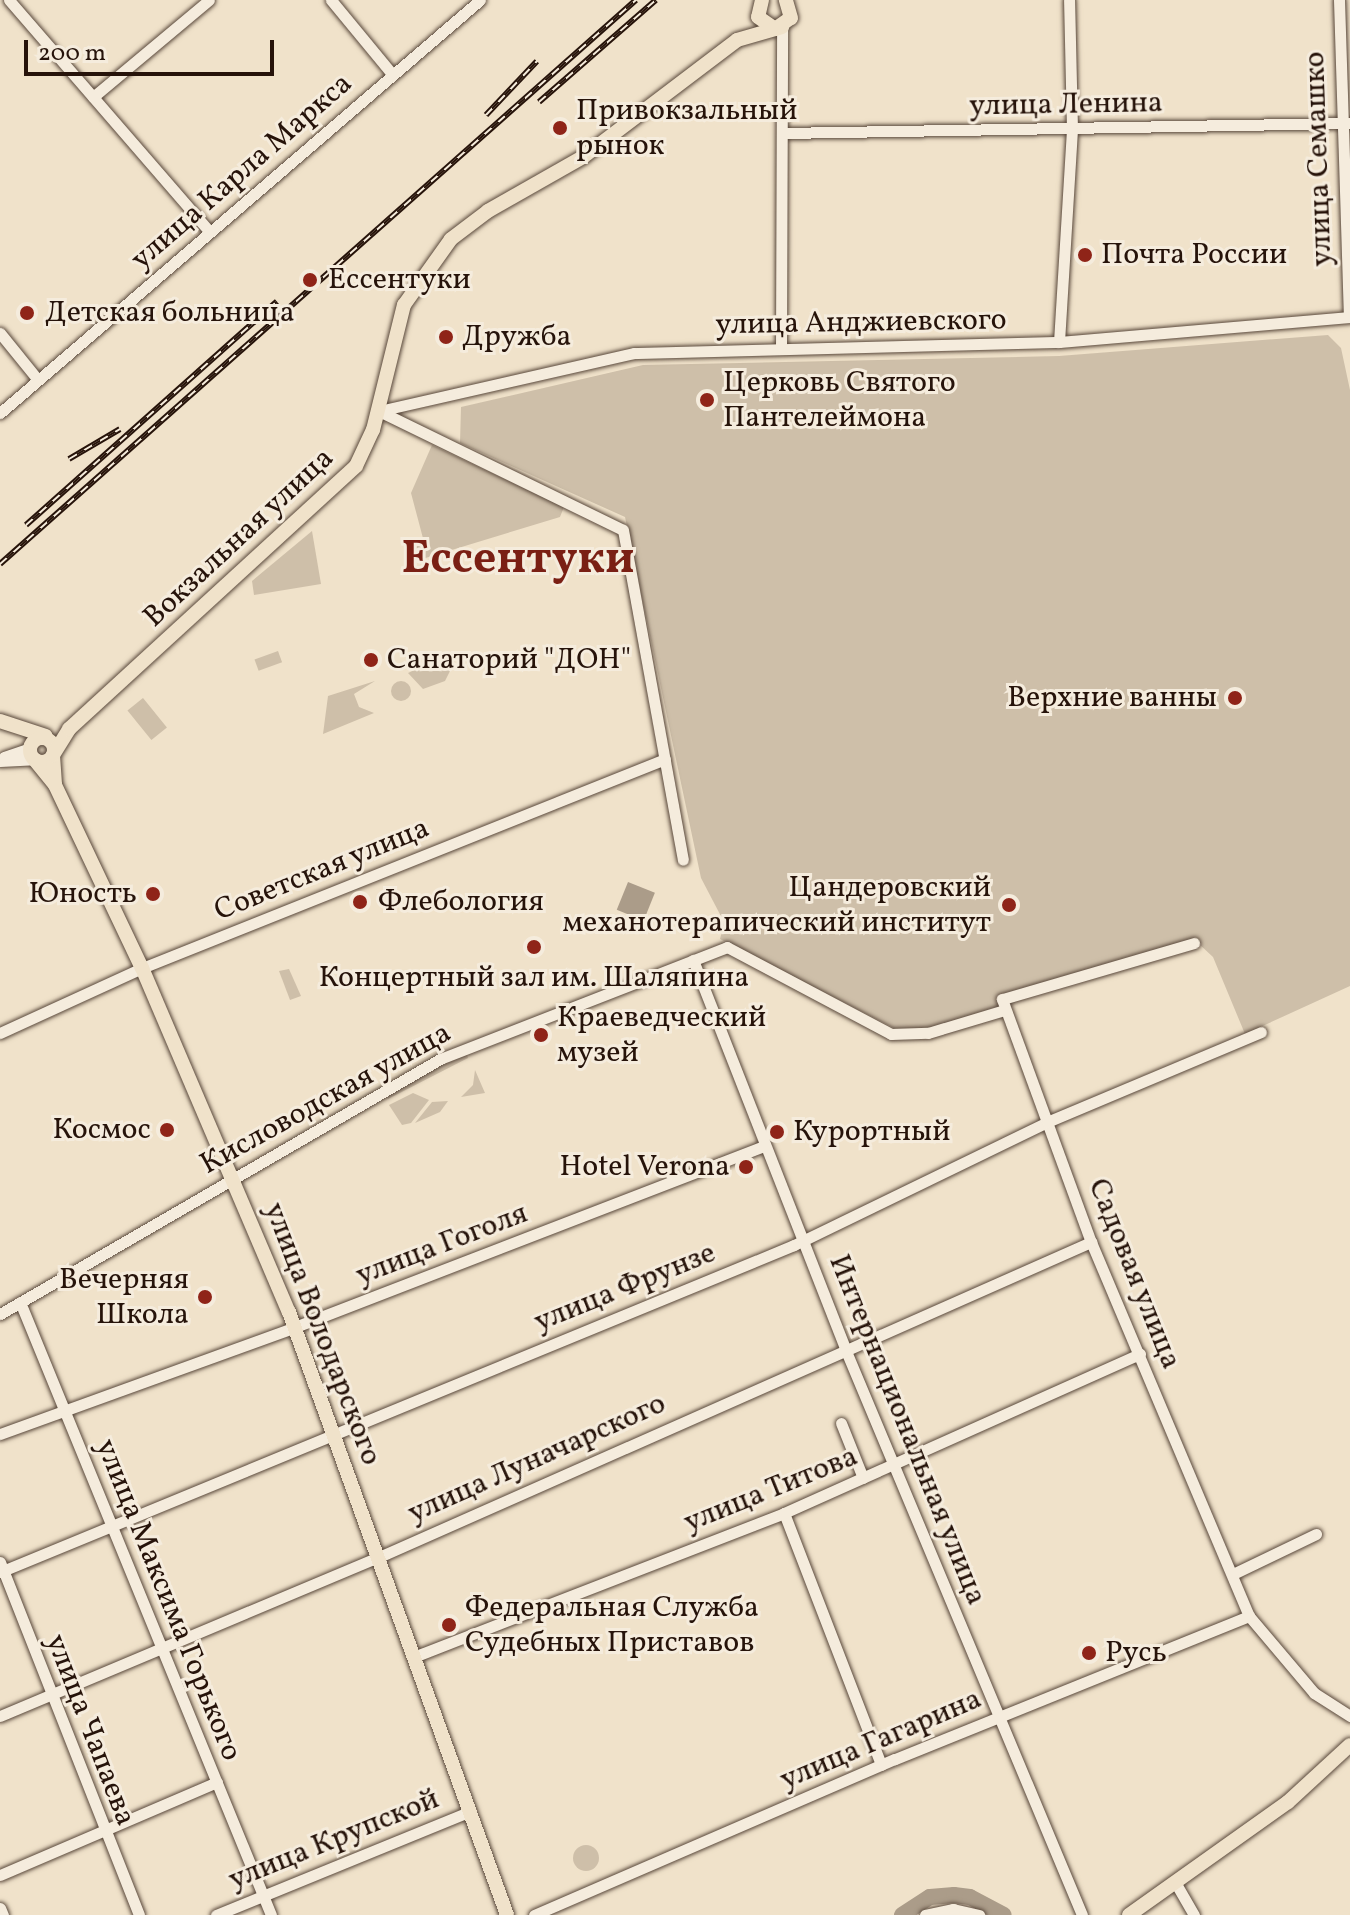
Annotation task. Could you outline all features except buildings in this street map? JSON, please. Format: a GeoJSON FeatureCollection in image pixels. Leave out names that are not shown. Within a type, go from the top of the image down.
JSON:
{"type":"FeatureCollection","features":[{"type":"Feature","properties":{"kind":"main road"},"geometry":{"type":"LineString","coordinates":[[786,0],[786,22]]}},
{"type":"Feature","properties":{"kind":"main road"},"geometry":{"type":"LineString","coordinates":[[737,40],[786,22],[803,0]]}},
{"type":"Feature","properties":{"kind":"main road"},"geometry":{"type":"LineString","coordinates":[[761,1],[762,23],[786,22]]}},
{"type":"Feature","properties":{"kind":"main road"},"geometry":{"type":"LineString","coordinates":[[737,40],[761,1]]}},
{"type":"Feature","properties":{"kind":"main road","name":"Вокзальная улица"},"geometry":{"type":"LineString","coordinates":[[69,729],[346,477],[365,453],[379,411],[404,305],[451,239],[583,157],[737,40]]}},
{"type":"Feature","properties":{"kind":"main road"},"geometry":{"type":"LineString","coordinates":[[0,722],[34,748],[45,762],[69,729]]}},
{"type":"Feature","properties":{"kind":"main road"},"geometry":{"type":"LineString","coordinates":[[34,748],[69,729]]}},
{"type":"Feature","properties":{"kind":"main road"},"geometry":{"type":"LineString","coordinates":[[34,748],[53,743],[55,785]]}},
{"type":"Feature","properties":{"kind":"main road"},"geometry":{"type":"LineString","coordinates":[[34,748],[55,785]]}},
{"type":"Feature","properties":{"kind":"main road","name":"улица Володарского"},"geometry":{"type":"LineString","coordinates":[[55,785],[142,968],[295,1327],[507,1915]]}},
{"type":"Feature","properties":{"kind":"main road"},"geometry":{"type":"LineString","coordinates":[[1129,1915],[1288,1802],[1350,1745]]}},
{"type":"Feature","properties":{"kind":"street"},"geometry":{"type":"LineString","coordinates":[[9,0],[210,232]]}},
{"type":"Feature","properties":{"kind":"street"},"geometry":{"type":"LineString","coordinates":[[93,97],[209,0]]}},
{"type":"Feature","properties":{"kind":"street"},"geometry":{"type":"LineString","coordinates":[[331,0],[392,74]]}},
{"type":"Feature","properties":{"kind":"street","name":"улица Карла Маркса"},"geometry":{"type":"LineString","coordinates":[[0,413],[480,0]]}},
{"type":"Feature","properties":{"kind":"street"},"geometry":{"type":"LineString","coordinates":[[1059,342],[1072,129],[1069,0]]}},
{"type":"Feature","properties":{"kind":"street","name":"улица Семашко"},"geometry":{"type":"LineString","coordinates":[[1339,0],[1346,123],[1349,317]]}},
{"type":"Feature","properties":{"kind":"street"},"geometry":{"type":"LineString","coordinates":[[781,348],[786,22]]}},
{"type":"Feature","properties":{"kind":"street","name":"улица Ленина"},"geometry":{"type":"LineString","coordinates":[[782,133],[1346,123]]}},
{"type":"Feature","properties":{"kind":"street","name":"улица Анджиевского"},"geometry":{"type":"LineString","coordinates":[[379,411],[634,353],[1059,342],[1349,317]]}},
{"type":"Feature","properties":{"kind":"street"},"geometry":{"type":"LineString","coordinates":[[0,333],[38,380]]}},
{"type":"Feature","properties":{"kind":"street"},"geometry":{"type":"LineString","coordinates":[[379,411],[623,530],[683,860]]}},
{"type":"Feature","properties":{"kind":"street"},"geometry":{"type":"LineString","coordinates":[[0,760],[34,748]]}},
{"type":"Feature","properties":{"kind":"street","name":"Советская улица"},"geometry":{"type":"LineString","coordinates":[[0,1033],[142,968],[665,759]]}},
{"type":"Feature","properties":{"kind":"street"},"geometry":{"type":"LineString","coordinates":[[1004,1010],[1002,999],[1194,943]]}},
{"type":"Feature","properties":{"kind":"street","name":"Кисловодская улица"},"geometry":{"type":"LineString","coordinates":[[0,1314],[440,1059],[727,947],[891,1034],[928,1033],[1004,1010]]}},
{"type":"Feature","properties":{"kind":"street","name":"Интернациональная улица"},"geometry":{"type":"LineString","coordinates":[[693,960],[846,1351],[896,1464],[1082,1915]]}},
{"type":"Feature","properties":{"kind":"street","name":"Садовая улица"},"geometry":{"type":"LineString","coordinates":[[1004,1010],[1091,1242],[1235,1573],[1249,1616],[1314,1693],[1350,1716]]}},
{"type":"Feature","properties":{"kind":"street","name":"улица Фрунзе"},"geometry":{"type":"LineString","coordinates":[[1,1568],[112,1529],[803,1241],[1047,1122],[1261,1032]]}},
{"type":"Feature","properties":{"kind":"street","name":"улица Гоголя"},"geometry":{"type":"LineString","coordinates":[[0,1434],[295,1327],[764,1146]]}},
{"type":"Feature","properties":{"kind":"street","name":"улица Луначарского"},"geometry":{"type":"LineString","coordinates":[[0,1716],[379,1557],[1091,1242]]}},
{"type":"Feature","properties":{"kind":"street","name":"улица Максима Горького"},"geometry":{"type":"LineString","coordinates":[[20,1302],[271,1915]]}},
{"type":"Feature","properties":{"kind":"street","name":"улица Титова"},"geometry":{"type":"LineString","coordinates":[[416,1656],[784,1513],[1140,1354]]}},
{"type":"Feature","properties":{"kind":"street"},"geometry":{"type":"LineString","coordinates":[[841,1423],[863,1478]]}},
{"type":"Feature","properties":{"kind":"street"},"geometry":{"type":"LineString","coordinates":[[784,1513],[881,1765]]}},
{"type":"Feature","properties":{"kind":"street"},"geometry":{"type":"LineString","coordinates":[[1235,1573],[1316,1534]]}},
{"type":"Feature","properties":{"kind":"street","name":"улица Чапаева"},"geometry":{"type":"LineString","coordinates":[[1,1568],[139,1915]]}},
{"type":"Feature","properties":{"kind":"street","name":"улица Гагарина"},"geometry":{"type":"LineString","coordinates":[[534,1915],[881,1765],[1249,1616]]}},
{"type":"Feature","properties":{"kind":"street"},"geometry":{"type":"LineString","coordinates":[[0,1875],[217,1782]]}},
{"type":"Feature","properties":{"kind":"street","name":"улица Крупской"},"geometry":{"type":"LineString","coordinates":[[216,1915],[262,1893],[471,1811]]}},
{"type":"Feature","properties":{"kind":"street"},"geometry":{"type":"LineString","coordinates":[[1175,1882],[1194,1915]]}},
{"type":"Feature","properties":{"kind":"street"},"geometry":{"type":"LineString","coordinates":[[0,1908],[3,1915]]}},
{"type":"Feature","properties":{"kind":"street"},"geometry":{"type":"LineString","coordinates":[[925,1915],[953,1909],[979,1915]]}},
{"type":"Feature","properties":{"kind":"shaded area"},"geometry":{"type":"Polygon","coordinates":[[[1328,335],[1341,348],[1350,390],[1350,986],[1245,1034],[1213,957],[1199,944],[929,1028],[894,1028],[720,939],[724,922],[701,878],[625,517],[460,443],[461,407],[643,365],[1059,356],[1328,335]]]}},
{"type":"Feature","properties":{"kind":"shaded area"},"geometry":{"type":"Polygon","coordinates":[[[432,445],[564,507],[560,517],[409,563],[405,553],[424,542],[411,493],[432,445]]]}},
{"type":"Feature","properties":{"kind":"shaded area"},"geometry":{"type":"Polygon","coordinates":[[[312,531],[321,584],[254,595],[252,581],[312,531]]]}},
{"type":"Feature","properties":{"kind":"shaded area"},"geometry":{"type":"Polygon","coordinates":[[[278,651],[282,662],[259,671],[255,660],[278,651]]]}},
{"type":"Feature","properties":{"kind":"shaded area"},"geometry":{"type":"Polygon","coordinates":[[[449,654],[456,659],[445,681],[423,689],[408,673],[449,654]]]}},
{"type":"Feature","properties":{"kind":"shaded area"},"geometry":{"type":"Polygon","coordinates":[[[375,681],[354,694],[359,707],[374,713],[323,734],[328,696],[375,681]]]}},
{"type":"Feature","properties":{"kind":"shaded area"},"geometry":{"type":"Polygon","coordinates":[[[401,681],[408,684],[411,691],[408,698],[401,701],[394,698],[391,691],[394,684],[401,681]]]}},
{"type":"Feature","properties":{"kind":"shaded area"},"geometry":{"type":"Polygon","coordinates":[[[143,698],[167,728],[151,740],[127,711],[143,698]]]}},
{"type":"Feature","properties":{"kind":"shaded area"},"geometry":{"type":"Polygon","coordinates":[[[628,882],[655,893],[644,921],[617,910],[628,882]]]}},
{"type":"Feature","properties":{"kind":"shaded area"},"geometry":{"type":"Polygon","coordinates":[[[289,969],[301,996],[290,1000],[279,971],[289,969]]]}},
{"type":"Feature","properties":{"kind":"shaded area"},"geometry":{"type":"Polygon","coordinates":[[[466,1052],[468,1058],[388,1099],[385,1095],[466,1052]]]}},
{"type":"Feature","properties":{"kind":"shaded area"},"geometry":{"type":"Polygon","coordinates":[[[475,1070],[485,1093],[461,1097],[473,1085],[475,1070]]]}},
{"type":"Feature","properties":{"kind":"shaded area"},"geometry":{"type":"Polygon","coordinates":[[[413,1093],[429,1100],[411,1123],[402,1125],[389,1105],[413,1093]]]}},
{"type":"Feature","properties":{"kind":"shaded area"},"geometry":{"type":"Polygon","coordinates":[[[448,1101],[440,1112],[415,1123],[432,1102],[448,1101]]]}},
{"type":"Feature","properties":{"kind":"shaded area"},"geometry":{"type":"Polygon","coordinates":[[[586,1845],[595,1849],[599,1858],[595,1867],[586,1871],[577,1867],[573,1858],[577,1849],[586,1845]]]}},
{"type":"Feature","properties":{"kind":"waterway"},"geometry":{"type":"LineString","coordinates":[[902,1915],[930,1897],[954,1895],[970,1897],[1004,1915]]}},
{"type":"Feature","properties":{"kind":"railway"},"geometry":{"type":"LineString","coordinates":[[0,564],[636,0]]}},
{"type":"Feature","properties":{"kind":"railway"},"geometry":{"type":"LineString","coordinates":[[539,102],[656,0]]}},
{"type":"Feature","properties":{"kind":"railway"},"geometry":{"type":"LineString","coordinates":[[486,115],[537,61]]}},
{"type":"Feature","properties":{"kind":"railway"},"geometry":{"type":"LineString","coordinates":[[26,525],[277,301]]}},
{"type":"Feature","properties":{"kind":"railway"},"geometry":{"type":"LineString","coordinates":[[69,459],[120,429]]}},
{"type":"Feature","properties":{"kind":"place","name":"Привокзальный рынок"},"geometry":{"type":"Point","coordinates":[560,128]}},
{"type":"Feature","properties":{"kind":"place","name":"Почта России"},"geometry":{"type":"Point","coordinates":[1085,255]}},
{"type":"Feature","properties":{"kind":"place","name":"Ессентуки"},"geometry":{"type":"Point","coordinates":[310,280]}},
{"type":"Feature","properties":{"kind":"place","name":"Детская больница"},"geometry":{"type":"Point","coordinates":[27,313]}},
{"type":"Feature","properties":{"kind":"place","name":"Дружба"},"geometry":{"type":"Point","coordinates":[446,337]}},
{"type":"Feature","properties":{"kind":"place","name":"Церковь Святого Пантелеймона"},"geometry":{"type":"Point","coordinates":[707,400]}},
{"type":"Feature","properties":{"kind":"place","name":"Санаторий \"ДОН\""},"geometry":{"type":"Point","coordinates":[371,660]}},
{"type":"Feature","properties":{"kind":"place","name":"Верхние ванны"},"geometry":{"type":"Point","coordinates":[1235,698]}},
{"type":"Feature","properties":{"kind":"place","name":"Юность"},"geometry":{"type":"Point","coordinates":[153,894]}},
{"type":"Feature","properties":{"kind":"place","name":"Флебология"},"geometry":{"type":"Point","coordinates":[360,902]}},
{"type":"Feature","properties":{"kind":"place","name":"Цандеровский механотерапический институт"},"geometry":{"type":"Point","coordinates":[1009,905]}},
{"type":"Feature","properties":{"kind":"place","name":"Концертный зал им. Шаляпина"},"geometry":{"type":"Point","coordinates":[534,947]}},
{"type":"Feature","properties":{"kind":"place","name":"Краеведческий музей"},"geometry":{"type":"Point","coordinates":[541,1035]}},
{"type":"Feature","properties":{"kind":"place","name":"Космос"},"geometry":{"type":"Point","coordinates":[167,1130]}},
{"type":"Feature","properties":{"kind":"place","name":"Курортный"},"geometry":{"type":"Point","coordinates":[777,1132]}},
{"type":"Feature","properties":{"kind":"place","name":"Hotel Verona"},"geometry":{"type":"Point","coordinates":[746,1167]}},
{"type":"Feature","properties":{"kind":"place","name":"Вечерняя Школа"},"geometry":{"type":"Point","coordinates":[205,1297]}},
{"type":"Feature","properties":{"kind":"place","name":"Федеральная Служба Судебных Приставов"},"geometry":{"type":"Point","coordinates":[449,1625]}},
{"type":"Feature","properties":{"kind":"place","name":"Русь"},"geometry":{"type":"Point","coordinates":[1089,1653]}},
{"type":"Feature","properties":{"kind":"district","name":"Ессентуки"},"geometry":{"type":"Point","coordinates":[518,560]}}]}
